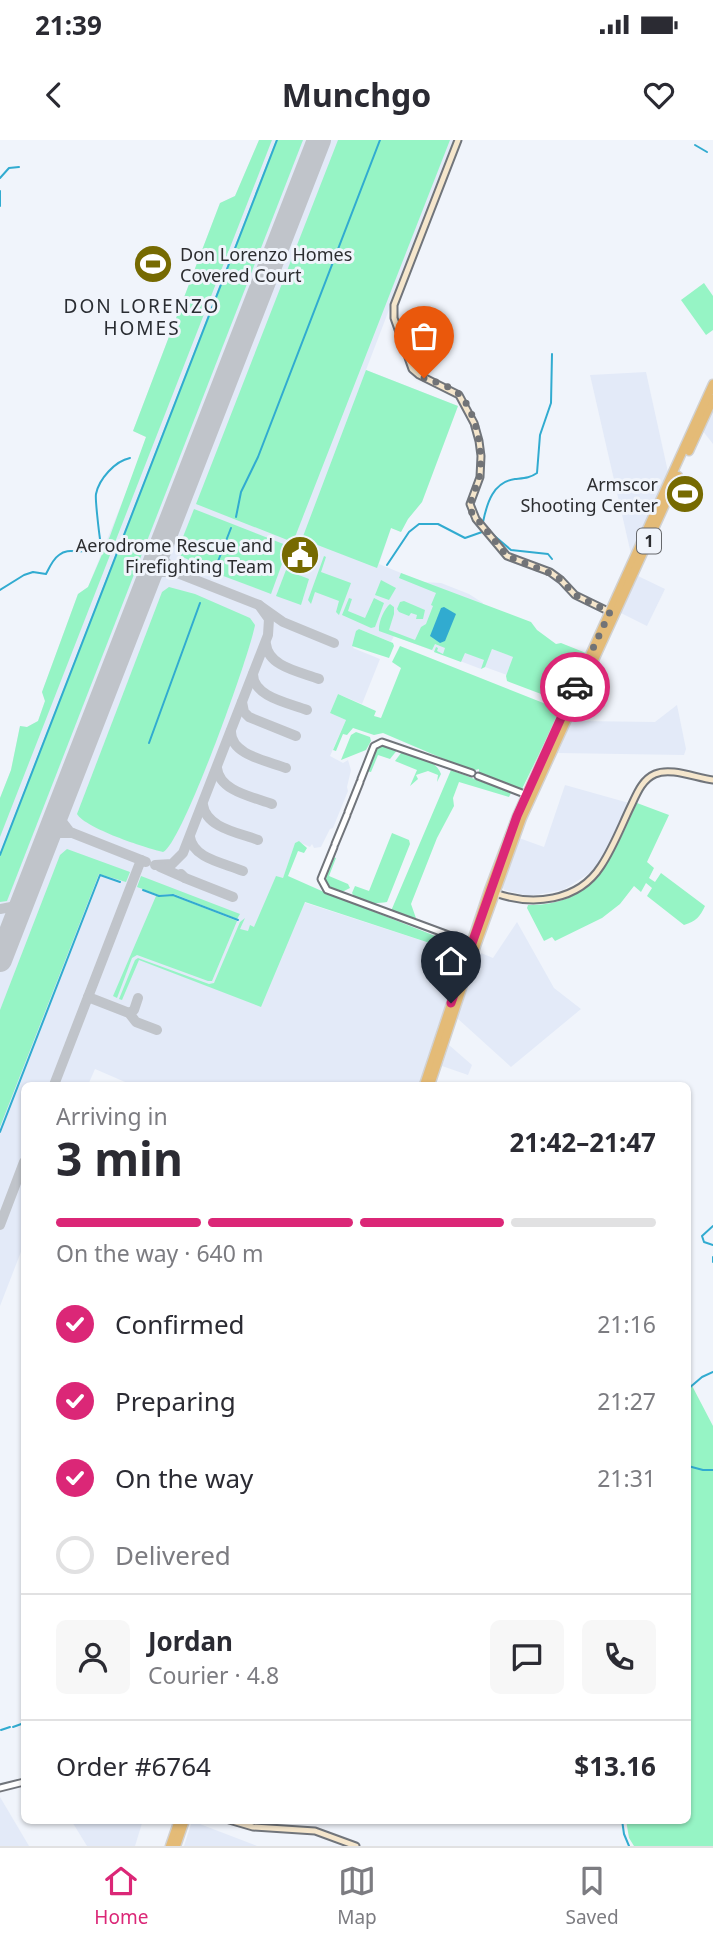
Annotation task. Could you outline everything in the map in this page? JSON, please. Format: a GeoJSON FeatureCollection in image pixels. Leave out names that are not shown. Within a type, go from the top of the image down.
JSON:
{"type":"FeatureCollection","features":[{"type":"Feature","properties":{"kind":"highway","name":"1"},"geometry":{"type":"LineString","coordinates":[[431,1082],[497,867],[569,710],[610,612],[623,592],[713,384]]}},
{"type":"Feature","properties":{"kind":"highway","name":"1"},"geometry":{"type":"LineString","coordinates":[[569,710],[575,703],[593,654],[713,399]]}},
{"type":"Feature","properties":{"kind":"highway","name":"1"},"geometry":{"type":"LineString","coordinates":[[425,1082],[529,796]]}},
{"type":"Feature","properties":{"kind":"highway"},"geometry":{"type":"LineString","coordinates":[[176,1846],[178,1824]]}},
{"type":"Feature","properties":{"kind":"highway"},"geometry":{"type":"LineString","coordinates":[[170,1846],[183,1824]]}},
{"type":"Feature","properties":{"kind":"main road"},"geometry":{"type":"LineString","coordinates":[[458,140],[393,312],[412,369],[459,395],[474,424],[480,442],[480,472],[470,507],[478,522],[498,548],[513,560],[557,576],[575,595],[610,612]]}},
{"type":"Feature","properties":{"kind":"main road"},"geometry":{"type":"LineString","coordinates":[[495,893],[519,900],[538,901],[571,892],[591,879],[601,866],[638,792],[648,778],[665,772],[713,780]]}},
{"type":"Feature","properties":{"kind":"main road"},"geometry":{"type":"LineString","coordinates":[[243,1824],[315,1831],[356,1846]]}},
{"type":"Feature","properties":{"kind":"street"},"geometry":{"type":"LineString","coordinates":[[473,945],[327,890],[321,879],[374,746],[382,742],[529,796]]}},
{"type":"Feature","properties":{"kind":"street"},"geometry":{"type":"LineString","coordinates":[[0,1788],[21,1783]]}},
{"type":"Feature","properties":{"kind":"shaded area"},"geometry":{"type":"Polygon","coordinates":[[[259,140],[454,140],[366,370],[458,406],[422,502],[401,532],[391,528],[379,564],[423,582],[441,583],[469,594],[483,603],[465,652],[487,661],[492,649],[514,657],[507,675],[485,667],[481,669],[394,636],[391,642],[359,629],[353,648],[380,659],[362,704],[338,694],[330,713],[346,720],[330,756],[343,763],[348,760],[351,770],[348,791],[333,828],[321,847],[295,843],[282,881],[303,902],[463,954],[421,1082],[125,1082],[95,1069],[89,1082],[21,1082],[21,1252],[0,1306],[0,798],[11,770],[20,726],[27,727],[38,721],[45,701],[42,692],[78,594],[88,587],[139,460],[146,437],[133,431],[220,203],[235,196],[259,140]]]}},
{"type":"Feature","properties":{"kind":"shaded area"},"geometry":{"type":"Polygon","coordinates":[[[646,372],[668,472],[631,554],[590,375],[646,372]]]}},
{"type":"Feature","properties":{"kind":"shaded area"},"geometry":{"type":"Polygon","coordinates":[[[713,406],[713,444],[702,430],[713,406]]]}},
{"type":"Feature","properties":{"kind":"shaded area"},"geometry":{"type":"Polygon","coordinates":[[[638,576],[665,589],[647,626],[621,613],[638,576]]]}},
{"type":"Feature","properties":{"kind":"shaded area"},"geometry":{"type":"Polygon","coordinates":[[[677,705],[686,749],[684,755],[558,753],[573,717],[581,721],[655,722],[677,705]]]}},
{"type":"Feature","properties":{"kind":"shaded area"},"geometry":{"type":"Polygon","coordinates":[[[565,785],[629,803],[601,859],[590,873],[563,890],[529,896],[504,890],[502,886],[519,838],[544,847],[565,785]]]}},
{"type":"Feature","properties":{"kind":"shaded area"},"geometry":{"type":"Polygon","coordinates":[[[517,922],[554,988],[581,1009],[511,1067],[457,1018],[481,953],[493,958],[517,922]]]}},
{"type":"Feature","properties":{"kind":"shaded area"},"geometry":{"type":"Polygon","coordinates":[[[449,1045],[472,1065],[468,1075],[442,1066],[449,1045]]]}},
{"type":"Feature","properties":{"kind":"shaded area"},"geometry":{"type":"Polygon","coordinates":[[[0,1797],[29,1846],[0,1846],[0,1797]]]}},
{"type":"Feature","properties":{"kind":"shaded area"},"geometry":{"type":"Polygon","coordinates":[[[73,1824],[142,1824],[135,1846],[87,1846],[73,1824]]]}},
{"type":"Feature","properties":{"kind":"shaded area"},"geometry":{"type":"Polygon","coordinates":[[[191,1824],[200,1824],[257,1846],[184,1846],[191,1824]]]}},
{"type":"Feature","properties":{"kind":"green space"},"geometry":{"type":"Polygon","coordinates":[[[259,140],[272,140],[0,837],[0,798],[11,770],[20,726],[27,727],[38,721],[45,701],[42,692],[78,594],[88,587],[110,536],[146,437],[133,431],[220,203],[235,196],[259,140]]]}},
{"type":"Feature","properties":{"kind":"green space"},"geometry":{"type":"Polygon","coordinates":[[[276,140],[303,140],[7,901],[0,902],[0,853],[276,140]]]}},
{"type":"Feature","properties":{"kind":"green space"},"geometry":{"type":"Polygon","coordinates":[[[338,140],[450,140],[295,537],[295,543],[196,504],[338,140]]]}},
{"type":"Feature","properties":{"kind":"green space","name":"Don Lorenzo Homes Covered Court"},"geometry":{"type":"Polygon","coordinates":[[[151,254],[162,258],[156,274],[145,270],[151,254]]]}},
{"type":"Feature","properties":{"kind":"green space"},"geometry":{"type":"Polygon","coordinates":[[[704,283],[713,296],[713,330],[706,335],[681,300],[704,283]]]}},
{"type":"Feature","properties":{"kind":"green space"},"geometry":{"type":"Polygon","coordinates":[[[366,370],[458,406],[422,502],[401,532],[391,528],[377,568],[302,539],[366,370]]]}},
{"type":"Feature","properties":{"kind":"green space"},"geometry":{"type":"Polygon","coordinates":[[[194,509],[286,545],[287,550],[271,594],[210,571],[181,556],[179,547],[194,509]]]}},
{"type":"Feature","properties":{"kind":"green space"},"geometry":{"type":"Polygon","coordinates":[[[324,556],[326,557],[321,572],[351,583],[339,615],[336,612],[339,601],[315,592],[311,604],[308,600],[324,556]]]}},
{"type":"Feature","properties":{"kind":"green space"},"geometry":{"type":"Polygon","coordinates":[[[286,570],[309,579],[301,605],[276,596],[286,570]]]}},
{"type":"Feature","properties":{"kind":"green space"},"geometry":{"type":"Polygon","coordinates":[[[401,573],[531,622],[556,644],[561,643],[586,653],[565,698],[557,700],[507,681],[506,676],[513,657],[492,649],[485,667],[481,669],[484,660],[465,653],[461,662],[434,652],[436,647],[437,651],[443,654],[445,648],[435,644],[432,650],[379,631],[382,616],[390,604],[394,607],[394,614],[389,630],[415,640],[421,627],[426,624],[433,606],[431,605],[436,593],[399,578],[401,573]]]}},
{"type":"Feature","properties":{"kind":"green space"},"geometry":{"type":"Polygon","coordinates":[[[381,580],[396,588],[389,600],[375,595],[381,580]]]}},
{"type":"Feature","properties":{"kind":"green space"},"geometry":{"type":"Polygon","coordinates":[[[169,587],[195,594],[250,618],[255,625],[229,707],[199,784],[185,817],[163,852],[103,831],[77,814],[162,592],[169,587]]]}},
{"type":"Feature","properties":{"kind":"green space"},"geometry":{"type":"Polygon","coordinates":[[[349,598],[352,599],[348,611],[365,618],[374,598],[384,603],[375,627],[371,628],[342,615],[349,598]]]}},
{"type":"Feature","properties":{"kind":"green space"},"geometry":{"type":"Polygon","coordinates":[[[404,601],[425,610],[423,619],[416,619],[417,615],[411,613],[409,616],[399,612],[397,609],[400,602],[404,601]]]}},
{"type":"Feature","properties":{"kind":"green space"},"geometry":{"type":"Polygon","coordinates":[[[359,629],[393,643],[389,658],[352,646],[359,629]]]}},
{"type":"Feature","properties":{"kind":"green space"},"geometry":{"type":"Polygon","coordinates":[[[400,646],[556,708],[558,715],[522,789],[479,773],[479,769],[472,771],[383,733],[374,735],[353,728],[347,735],[343,734],[336,751],[333,750],[346,720],[330,713],[338,694],[376,711],[374,716],[381,718],[401,668],[392,662],[400,646]]]}},
{"type":"Feature","properties":{"kind":"green space"},"geometry":{"type":"Polygon","coordinates":[[[356,732],[370,737],[371,741],[366,750],[341,760],[351,735],[356,732]]]}},
{"type":"Feature","properties":{"kind":"green space"},"geometry":{"type":"Polygon","coordinates":[[[383,744],[398,749],[390,759],[378,755],[371,772],[366,771],[375,749],[383,744]]]}},
{"type":"Feature","properties":{"kind":"green space"},"geometry":{"type":"Polygon","coordinates":[[[401,753],[418,756],[435,765],[441,774],[437,782],[438,775],[428,771],[416,775],[418,779],[410,786],[417,770],[395,761],[401,753]]]}},
{"type":"Feature","properties":{"kind":"green space"},"geometry":{"type":"Polygon","coordinates":[[[451,770],[511,793],[509,797],[459,782],[453,798],[454,806],[437,838],[411,904],[417,921],[391,911],[451,770]]]}},
{"type":"Feature","properties":{"kind":"green space"},"geometry":{"type":"Polygon","coordinates":[[[637,803],[669,815],[647,862],[654,868],[649,878],[655,882],[661,873],[705,906],[701,913],[695,920],[684,925],[647,896],[652,888],[646,883],[641,892],[634,886],[620,904],[602,918],[555,941],[552,937],[544,941],[527,908],[528,905],[551,903],[571,897],[586,887],[610,859],[637,803]]]}},
{"type":"Feature","properties":{"kind":"green space"},"geometry":{"type":"Polygon","coordinates":[[[392,833],[409,840],[410,844],[387,902],[363,902],[352,893],[355,886],[369,891],[392,833]]]}},
{"type":"Feature","properties":{"kind":"green space"},"geometry":{"type":"Polygon","coordinates":[[[299,841],[307,848],[304,853],[298,851],[288,876],[448,941],[447,945],[451,946],[453,942],[460,945],[464,950],[463,954],[305,902],[261,1007],[139,960],[122,1000],[119,999],[138,958],[209,984],[214,983],[240,922],[245,918],[240,929],[248,931],[250,925],[254,927],[276,876],[283,878],[295,843],[299,841]]]}},
{"type":"Feature","properties":{"kind":"green space"},"geometry":{"type":"Polygon","coordinates":[[[67,849],[130,872],[126,882],[99,874],[0,1127],[0,1010],[60,855],[67,849]]]}},
{"type":"Feature","properties":{"kind":"green space"},"geometry":{"type":"Polygon","coordinates":[[[333,857],[336,858],[329,876],[348,884],[350,888],[342,892],[328,888],[323,879],[333,857]]]}},
{"type":"Feature","properties":{"kind":"green space"},"geometry":{"type":"Polygon","coordinates":[[[141,876],[240,914],[237,919],[174,894],[159,895],[137,887],[141,876]]]}},
{"type":"Feature","properties":{"kind":"green space"},"geometry":{"type":"Polygon","coordinates":[[[156,896],[174,896],[237,921],[212,981],[137,955],[132,958],[117,998],[113,996],[156,896]]]}},
{"type":"Feature","properties":{"kind":"green space"},"geometry":{"type":"Polygon","coordinates":[[[691,1384],[713,1426],[713,1846],[634,1846],[629,1838],[627,1824],[691,1824],[691,1384]]]}},
{"type":"Feature","properties":{"kind":"water"},"geometry":{"type":"Polygon","coordinates":[[[441,608],[456,614],[445,641],[440,643],[430,636],[441,608]]]}},
{"type":"Feature","properties":{"kind":"waterway"},"geometry":{"type":"LineString","coordinates":[[0,855],[277,140]]}},
{"type":"Feature","properties":{"kind":"waterway"},"geometry":{"type":"LineString","coordinates":[[236,517],[241,492],[258,457],[380,140]]}},
{"type":"Feature","properties":{"kind":"waterway"},"geometry":{"type":"LineString","coordinates":[[695,145],[707,152]]}},
{"type":"Feature","properties":{"kind":"waterway"},"geometry":{"type":"LineString","coordinates":[[0,178],[9,168],[19,167]]}},
{"type":"Feature","properties":{"kind":"waterway"},"geometry":{"type":"LineString","coordinates":[[0,191],[0,206]]}},
{"type":"Feature","properties":{"kind":"waterway"},"geometry":{"type":"LineString","coordinates":[[483,522],[492,494],[501,484],[537,473],[540,435],[551,403],[552,354]]}},
{"type":"Feature","properties":{"kind":"waterway"},"geometry":{"type":"LineString","coordinates":[[0,590],[24,575],[33,572],[46,574],[55,559],[64,552],[84,551],[94,546],[100,539],[96,502],[98,488],[113,467],[130,458]]}},
{"type":"Feature","properties":{"kind":"waterway"},"geometry":{"type":"LineString","coordinates":[[387,565],[409,532],[419,524],[438,524],[465,538],[482,532]]}},
{"type":"Feature","properties":{"kind":"waterway"},"geometry":{"type":"LineString","coordinates":[[215,569],[231,528]]}},
{"type":"Feature","properties":{"kind":"waterway"},"geometry":{"type":"LineString","coordinates":[[491,533],[511,550],[548,554],[552,559]]}},
{"type":"Feature","properties":{"kind":"waterway"},"geometry":{"type":"LineString","coordinates":[[149,743],[200,603]]}},
{"type":"Feature","properties":{"kind":"waterway"},"geometry":{"type":"LineString","coordinates":[[0,1132],[100,875],[120,882]]}},
{"type":"Feature","properties":{"kind":"waterway"},"geometry":{"type":"LineString","coordinates":[[143,890],[159,896],[173,895],[238,920]]}},
{"type":"Feature","properties":{"kind":"waterway"},"geometry":{"type":"LineString","coordinates":[[713,1226],[702,1236],[704,1242],[713,1245]]}},
{"type":"Feature","properties":{"kind":"waterway"},"geometry":{"type":"LineString","coordinates":[[713,1257],[713,1262]]}},
{"type":"Feature","properties":{"kind":"waterway"},"geometry":{"type":"LineString","coordinates":[[691,1386],[713,1372]]}},
{"type":"Feature","properties":{"kind":"waterway"},"geometry":{"type":"LineString","coordinates":[[691,1467],[713,1470]]}},
{"type":"Feature","properties":{"kind":"waterway"},"geometry":{"type":"LineString","coordinates":[[13,1727],[21,1724]]}},
{"type":"Feature","properties":{"kind":"waterway"},"geometry":{"type":"LineString","coordinates":[[1,1730],[10,1727]]}},
{"type":"Feature","properties":{"kind":"waterway"},"geometry":{"type":"LineString","coordinates":[[623,1824],[629,1846]]}},
{"type":"Feature","properties":{"kind":"taxiway"},"geometry":{"type":"LineString","coordinates":[[162,544],[162,558],[175,572],[259,605],[283,622],[334,643]]}},
{"type":"Feature","properties":{"kind":"taxiway"},"geometry":{"type":"LineString","coordinates":[[147,583],[159,572],[174,572]]}},
{"type":"Feature","properties":{"kind":"taxiway"},"geometry":{"type":"LineString","coordinates":[[155,865],[172,864],[183,853],[268,635],[269,619],[259,605]]}},
{"type":"Feature","properties":{"kind":"taxiway"},"geometry":{"type":"LineString","coordinates":[[266,644],[268,652],[279,663],[319,679]]}},
{"type":"Feature","properties":{"kind":"taxiway"},"geometry":{"type":"LineString","coordinates":[[253,674],[255,682],[265,694],[307,710]]}},
{"type":"Feature","properties":{"kind":"taxiway"},"geometry":{"type":"LineString","coordinates":[[242,702],[244,712],[249,717],[296,736]]}},
{"type":"Feature","properties":{"kind":"taxiway"},"geometry":{"type":"LineString","coordinates":[[231,731],[232,739],[243,751],[260,760],[286,768]]}},
{"type":"Feature","properties":{"kind":"taxiway"},"geometry":{"type":"LineString","coordinates":[[217,768],[219,776],[230,788],[272,804]]}},
{"type":"Feature","properties":{"kind":"taxiway"},"geometry":{"type":"LineString","coordinates":[[203,805],[205,813],[217,824],[258,840]]}},
{"type":"Feature","properties":{"kind":"taxiway"},"geometry":{"type":"LineString","coordinates":[[60,806],[60,819],[70,832],[146,862]]}},
{"type":"Feature","properties":{"kind":"taxiway"},"geometry":{"type":"LineString","coordinates":[[46,842],[58,833],[72,833]]}},
{"type":"Feature","properties":{"kind":"taxiway"},"geometry":{"type":"LineString","coordinates":[[190,837],[192,844],[203,855],[243,871]]}},
{"type":"Feature","properties":{"kind":"taxiway"},"geometry":{"type":"LineString","coordinates":[[55,1082],[141,860]]}},
{"type":"Feature","properties":{"kind":"taxiway"},"geometry":{"type":"LineString","coordinates":[[160,867],[185,878]]}},
{"type":"Feature","properties":{"kind":"taxiway"},"geometry":{"type":"LineString","coordinates":[[181,874],[233,897]]}},
{"type":"Feature","properties":{"kind":"taxiway"},"geometry":{"type":"LineString","coordinates":[[0,909],[21,905]]}},
{"type":"Feature","properties":{"kind":"taxiway"},"geometry":{"type":"LineString","coordinates":[[88,997],[129,1013],[136,1022],[157,1030]]}},
{"type":"Feature","properties":{"kind":"taxiway"},"geometry":{"type":"LineString","coordinates":[[129,1013],[134,1010],[138,998]]}},
{"type":"Feature","properties":{"kind":"taxiway"},"geometry":{"type":"LineString","coordinates":[[0,1225],[21,1170]]}},
{"type":"Feature","properties":{"kind":"runway"},"geometry":{"type":"LineString","coordinates":[[0,960],[319,140]]}},
{"type":"Feature","properties":{"kind":"way so far"},"geometry":{"type":"LineString","coordinates":[[424,378],[455,391],[466,405],[478,433],[481,456],[480,477],[470,510],[498,548],[513,560],[557,576],[575,595],[610,612],[575,687]]}},
{"type":"Feature","properties":{"kind":"place","name":"Don Lorenzo Homes Covered Court"},"geometry":{"type":"Point","coordinates":[153,264]}},
{"type":"Feature","properties":{"kind":"place","name":"Armscor Shooting Center"},"geometry":{"type":"Point","coordinates":[685,494]}},
{"type":"Feature","properties":{"kind":"place","name":"Aerodrome Rescue and Firefighting Team"},"geometry":{"type":"Point","coordinates":[300,555]}},
{"type":"Feature","properties":{"kind":"district","name":"DON LORENZO HOMES"},"geometry":{"type":"Point","coordinates":[142,317]}},
{"type":"Feature","properties":{"kind":"route"},"geometry":{"type":"LineString","coordinates":[[451,1003],[517,816],[575,687]]}}]}
